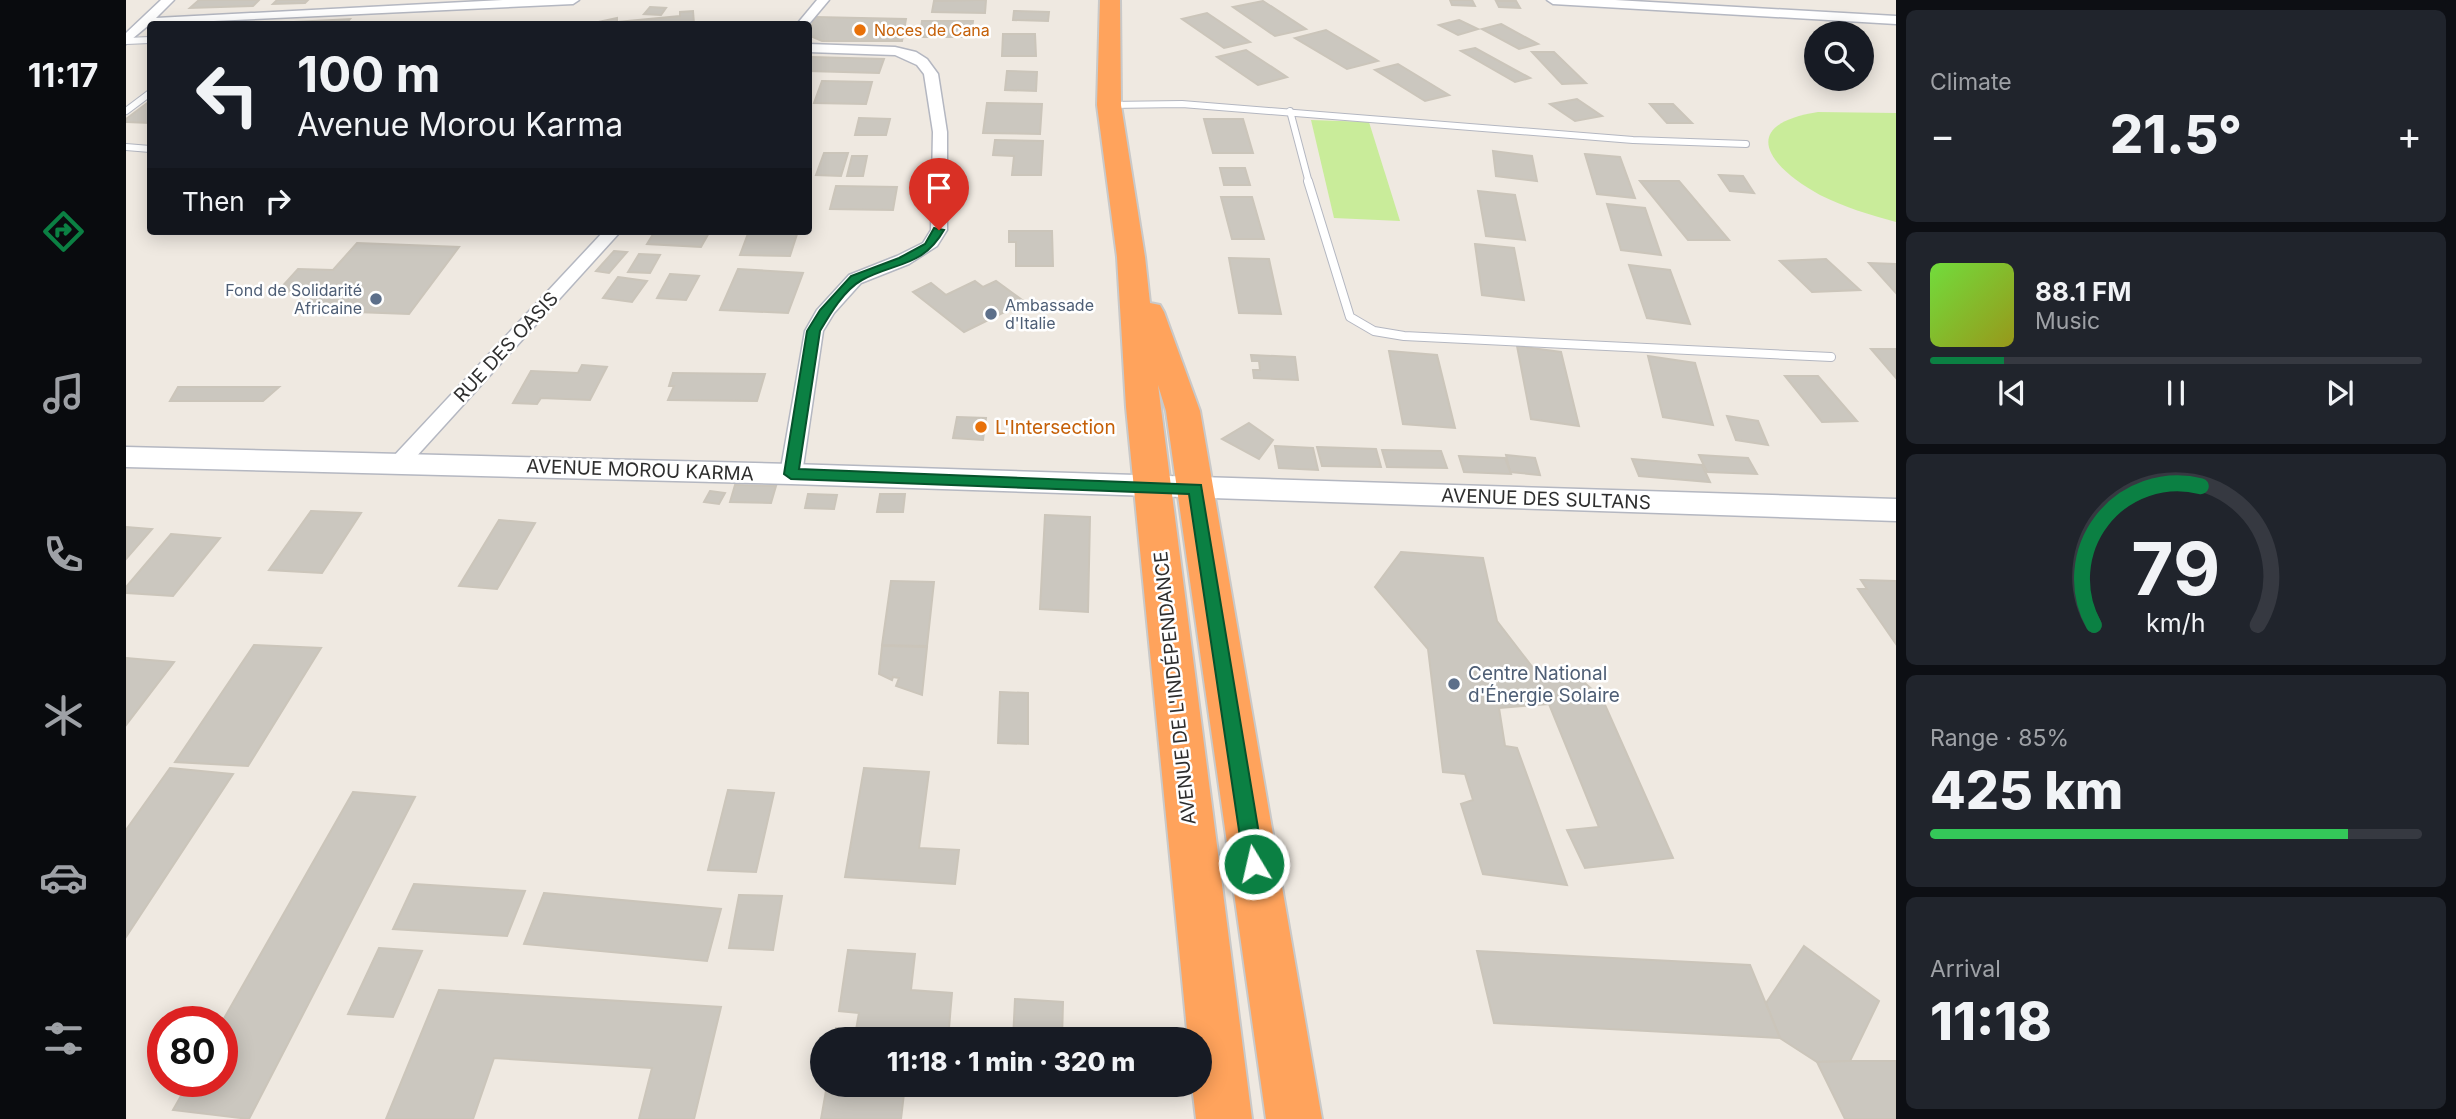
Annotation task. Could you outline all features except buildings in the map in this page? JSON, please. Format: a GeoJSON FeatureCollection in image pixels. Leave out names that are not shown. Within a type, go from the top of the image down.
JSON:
{"type":"FeatureCollection","features":[{"type":"Feature","properties":{"kind":"highway","name":"AVENUE DE L'INDÉPENDANCE"},"geometry":{"type":"LineString","coordinates":[[1110,0],[1107,78],[1109,105],[1130,257],[1152,487],[1224,1119]]}},
{"type":"Feature","properties":{"kind":"highway","name":"AVENUE DE L'INDÉPENDANCE"},"geometry":{"type":"LineString","coordinates":[[1130,257],[1183,411],[1294,1119]]}},
{"type":"Feature","properties":{"kind":"street"},"geometry":{"type":"LineString","coordinates":[[126,41],[168,0]]}},
{"type":"Feature","properties":{"kind":"street"},"geometry":{"type":"LineString","coordinates":[[164,21],[573,0]]}},
{"type":"Feature","properties":{"kind":"street"},"geometry":{"type":"LineString","coordinates":[[806,21],[823,0]]}},
{"type":"Feature","properties":{"kind":"street"},"geometry":{"type":"LineString","coordinates":[[1553,0],[1896,20]]}},
{"type":"Feature","properties":{"kind":"street"},"geometry":{"type":"LineString","coordinates":[[791,474],[814,331],[826,310],[855,279],[903,260],[929,246],[939,230],[940,132],[931,74],[922,62],[911,55],[895,51],[812,48]]}},
{"type":"Feature","properties":{"kind":"street","name":"RUE DES OASIS"},"geometry":{"type":"LineString","coordinates":[[398,464],[609,235]]}},
{"type":"Feature","properties":{"kind":"street","name":"AVENUE MOROU KARMA"},"geometry":{"type":"LineString","coordinates":[[126,457],[791,474],[1195,489]]}},
{"type":"Feature","properties":{"kind":"street","name":"AVENUE DES SULTANS"},"geometry":{"type":"LineString","coordinates":[[1195,489],[1896,510]]}},
{"type":"Feature","properties":{"kind":"lane"},"geometry":{"type":"LineString","coordinates":[[126,41],[147,40]]}},
{"type":"Feature","properties":{"kind":"lane"},"geometry":{"type":"LineString","coordinates":[[126,111],[147,95]]}},
{"type":"Feature","properties":{"kind":"lane"},"geometry":{"type":"LineString","coordinates":[[1109,105],[1182,104],[1633,140],[1746,144]]}},
{"type":"Feature","properties":{"kind":"lane"},"geometry":{"type":"LineString","coordinates":[[1290,111],[1322,234],[1350,317],[1361,326],[1404,336],[1831,357]]}},
{"type":"Feature","properties":{"kind":"lane"},"geometry":{"type":"LineString","coordinates":[[126,147],[147,149]]}},
{"type":"Feature","properties":{"kind":"green space"},"geometry":{"type":"Polygon","coordinates":[[[1818,112],[1896,113],[1896,222],[1820,195],[1802,184],[1775,160],[1769,148],[1769,137],[1777,127],[1792,118],[1818,112]]]}},
{"type":"Feature","properties":{"kind":"green space"},"geometry":{"type":"Polygon","coordinates":[[[1311,120],[1369,122],[1400,221],[1334,218],[1311,120]]]}},
{"type":"Feature","properties":{"kind":"place","name":"Noces de Cana"},"geometry":{"type":"Point","coordinates":[860,30]}},
{"type":"Feature","properties":{"kind":"place","name":"Fond de Solidarité Africaine"},"geometry":{"type":"Point","coordinates":[376,299]}},
{"type":"Feature","properties":{"kind":"place","name":"Ambassade d'Italie"},"geometry":{"type":"Point","coordinates":[991,314]}},
{"type":"Feature","properties":{"kind":"place","name":"L'Intersection"},"geometry":{"type":"Point","coordinates":[981,427]}},
{"type":"Feature","properties":{"kind":"place","name":"Centre National d'Énergie Solaire"},"geometry":{"type":"Point","coordinates":[1454,684]}},
{"type":"Feature","properties":{"kind":"route"},"geometry":{"type":"LineString","coordinates":[[939,230],[929,246],[903,260],[855,279],[826,310],[814,331],[791,474],[1195,489],[1254,864]]}}]}
